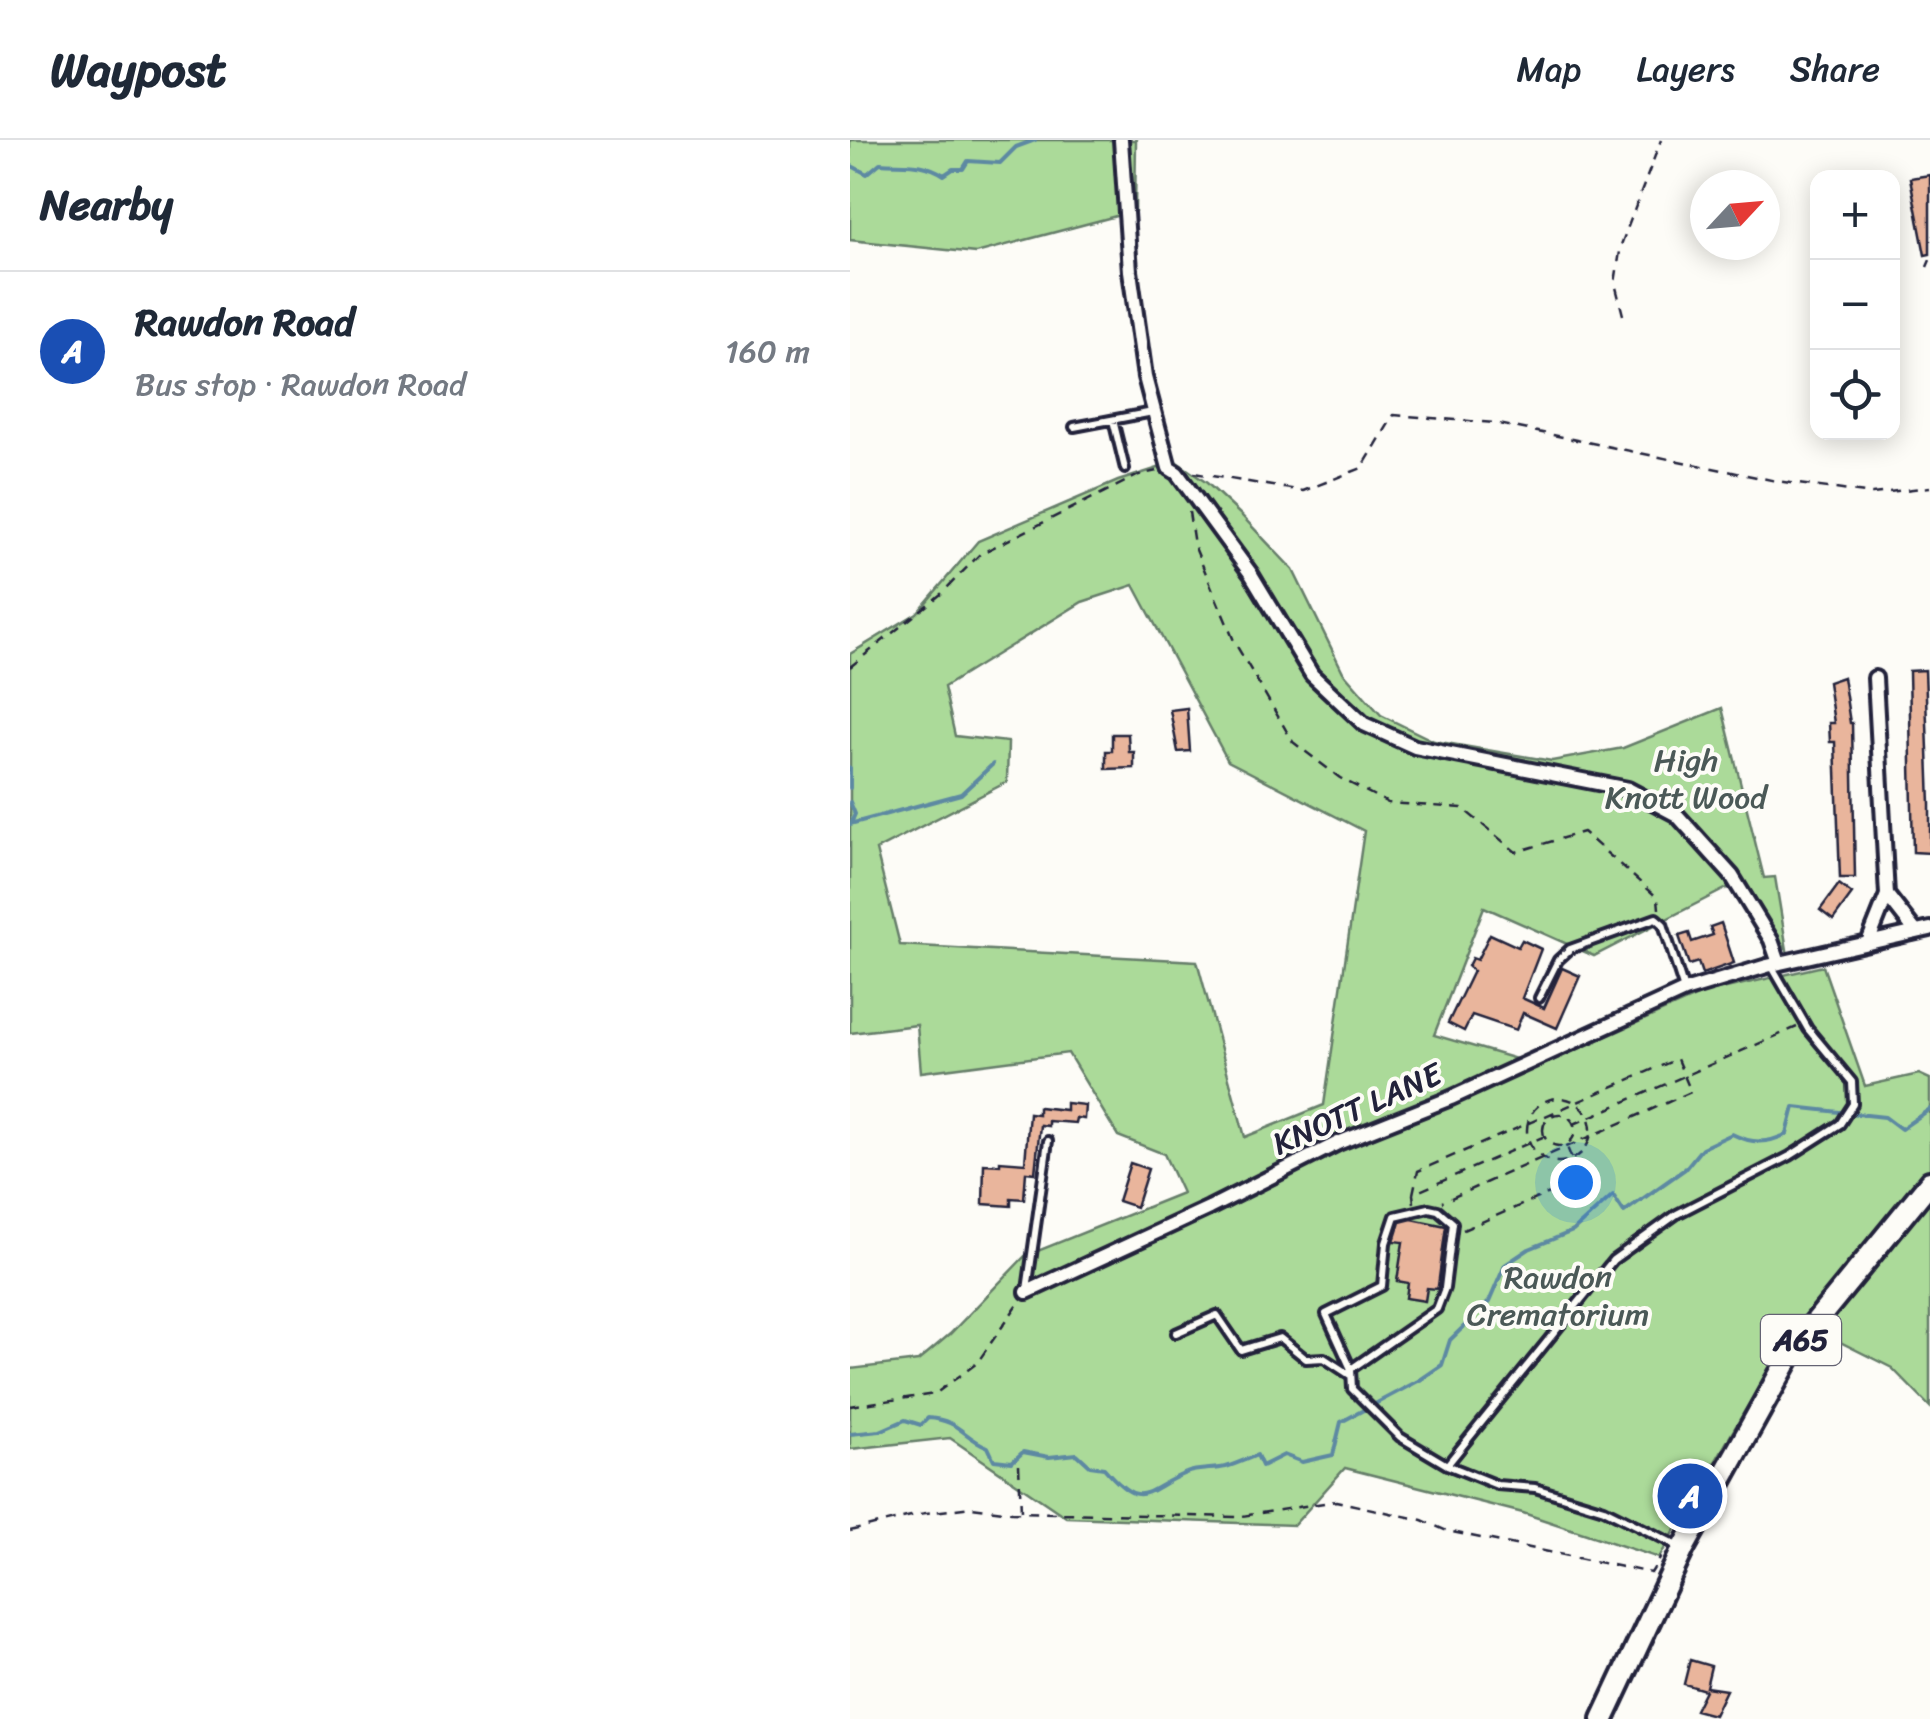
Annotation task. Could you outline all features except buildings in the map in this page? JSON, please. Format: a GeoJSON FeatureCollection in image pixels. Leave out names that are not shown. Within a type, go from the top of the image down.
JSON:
{"type":"FeatureCollection","features":[{"type":"Feature","properties":{"kind":"main road","name":"A65"},"geometry":{"type":"LineString","coordinates":[[1603,1719],[1679,1557],[1796,1347],[1930,1182]]}},
{"type":"Feature","properties":{"kind":"street"},"geometry":{"type":"LineString","coordinates":[[1121,140],[1130,271],[1145,378],[1169,468],[1177,473],[1251,574],[1312,676],[1364,724],[1416,748],[1628,790],[1678,815],[1732,876],[1770,940],[1775,964]]}},
{"type":"Feature","properties":{"kind":"street"},"geometry":{"type":"LineString","coordinates":[[1870,940],[1887,895],[1874,678]]}},
{"type":"Feature","properties":{"kind":"street"},"geometry":{"type":"LineString","coordinates":[[1887,895],[1923,930]]}},
{"type":"Feature","properties":{"kind":"street","name":"KNOTT LANE"},"geometry":{"type":"LineString","coordinates":[[1027,1292],[1338,1144],[1451,1098],[1684,991],[1775,964],[1923,930]]}},
{"type":"Feature","properties":{"kind":"lane"},"geometry":{"type":"LineString","coordinates":[[1074,427],[1154,412]]}},
{"type":"Feature","properties":{"kind":"lane"},"geometry":{"type":"LineString","coordinates":[[1113,420],[1125,469]]}},
{"type":"Feature","properties":{"kind":"lane"},"geometry":{"type":"LineString","coordinates":[[1539,998],[1558,960],[1570,949],[1656,918],[1663,924],[1684,991]]}},
{"type":"Feature","properties":{"kind":"lane"},"geometry":{"type":"LineString","coordinates":[[1447,1465],[1613,1260],[1677,1214],[1790,1156],[1840,1124],[1853,1104],[1852,1082],[1805,1024],[1775,964]]}},
{"type":"Feature","properties":{"kind":"lane"},"geometry":{"type":"LineString","coordinates":[[1027,1292],[1048,1140]]}},
{"type":"Feature","properties":{"kind":"lane"},"geometry":{"type":"LineString","coordinates":[[1351,1372],[1436,1309],[1446,1288],[1454,1234],[1448,1216],[1428,1208],[1398,1214],[1392,1221],[1382,1286],[1326,1314],[1351,1372],[1352,1389],[1400,1437],[1447,1465],[1497,1485],[1535,1488],[1604,1510],[1679,1557]]}},
{"type":"Feature","properties":{"kind":"lane"},"geometry":{"type":"LineString","coordinates":[[1176,1334],[1217,1315],[1241,1350],[1280,1338],[1306,1359],[1324,1358],[1351,1372]]}},
{"type":"Feature","properties":{"kind":"path"},"geometry":{"type":"LineString","coordinates":[[1623,315],[1615,283],[1621,244],[1661,140]]}},
{"type":"Feature","properties":{"kind":"path"},"geometry":{"type":"LineString","coordinates":[[1927,267],[1930,260]]}},
{"type":"Feature","properties":{"kind":"path"},"geometry":{"type":"LineString","coordinates":[[850,666],[941,594],[980,554],[1139,475],[1169,468],[1303,491],[1362,468],[1394,415],[1494,424],[1776,481],[1872,494],[1930,487]]}},
{"type":"Feature","properties":{"kind":"path"},"geometry":{"type":"LineString","coordinates":[[1574,1124],[1805,1024]]}},
{"type":"Feature","properties":{"kind":"path"},"geometry":{"type":"LineString","coordinates":[[1414,1210],[1418,1171],[1677,1059],[1692,1092],[1428,1208]]}},
{"type":"Feature","properties":{"kind":"path"},"geometry":{"type":"LineString","coordinates":[[1557,1098],[1577,1103],[1589,1118],[1586,1149],[1572,1159],[1558,1162],[1540,1156],[1529,1142],[1530,1115],[1546,1100],[1557,1098]]}},
{"type":"Feature","properties":{"kind":"path"},"geometry":{"type":"LineString","coordinates":[[1550,1115],[1566,1116],[1574,1124],[1575,1133],[1566,1145]]}},
{"type":"Feature","properties":{"kind":"path"},"geometry":{"type":"LineString","coordinates":[[1550,1115],[1544,1125],[1545,1136],[1556,1145],[1566,1145]]}},
{"type":"Feature","properties":{"kind":"path"},"geometry":{"type":"LineString","coordinates":[[1413,1194],[1545,1136]]}},
{"type":"Feature","properties":{"kind":"path"},"geometry":{"type":"LineString","coordinates":[[1454,1234],[1554,1191],[1577,1172],[1566,1145]]}},
{"type":"Feature","properties":{"kind":"path"},"geometry":{"type":"LineString","coordinates":[[850,1406],[936,1394],[977,1363],[1027,1292]]}},
{"type":"Feature","properties":{"kind":"path"},"geometry":{"type":"LineString","coordinates":[[1018,1465],[1021,1512]]}},
{"type":"Feature","properties":{"kind":"path"},"geometry":{"type":"LineString","coordinates":[[850,1532],[919,1514],[970,1507],[1021,1512],[1236,1517],[1336,1502],[1635,1572],[1651,1573],[1659,1556],[1679,1557]]}},
{"type":"Feature","properties":{"kind":"green space"},"geometry":{"type":"Polygon","coordinates":[[[850,140],[1136,140],[1135,211],[976,253],[850,240],[850,140]]]}},
{"type":"Feature","properties":{"kind":"green space"},"geometry":{"type":"Polygon","coordinates":[[[1177,462],[1207,483],[1293,570],[1343,672],[1381,715],[1434,741],[1552,761],[1623,748],[1722,708],[1764,878],[1775,877],[1787,950],[1733,885],[1594,956],[1484,907],[1434,1035],[1540,1066],[1704,993],[1823,966],[1865,1086],[1919,1074],[1930,1079],[1930,1407],[1892,1368],[1832,1338],[1792,1330],[1659,1558],[1523,1513],[1345,1468],[1294,1525],[1066,1517],[950,1438],[850,1449],[850,1369],[918,1361],[950,1334],[1025,1256],[1182,1193],[1164,1154],[1118,1136],[1068,1053],[921,1072],[917,1025],[850,1033],[850,654],[917,613],[978,541],[1118,481],[1177,462]],[[1134,585],[1082,602],[944,687],[955,736],[1008,742],[1007,782],[876,850],[900,945],[1197,961],[1245,1137],[1324,1105],[1364,831],[1228,761],[1134,585]]]}},
{"type":"Feature","properties":{"kind":"waterway"},"geometry":{"type":"LineString","coordinates":[[850,165],[867,174],[880,163],[913,164],[944,175],[953,169],[963,169],[968,161],[1000,163],[1016,147],[1035,140]]}},
{"type":"Feature","properties":{"kind":"waterway"},"geometry":{"type":"LineString","coordinates":[[850,824],[961,794],[993,764]]}},
{"type":"Feature","properties":{"kind":"waterway"},"geometry":{"type":"LineString","coordinates":[[850,768],[850,788]]}},
{"type":"Feature","properties":{"kind":"waterway"},"geometry":{"type":"LineString","coordinates":[[850,802],[855,814],[852,821]]}},
{"type":"Feature","properties":{"kind":"waterway"},"geometry":{"type":"LineString","coordinates":[[850,1434],[880,1431],[905,1420],[921,1425],[928,1418],[939,1419],[988,1447],[994,1460],[1012,1462],[1023,1452],[1049,1457],[1077,1454],[1090,1466],[1104,1468],[1136,1494],[1144,1494],[1191,1471],[1226,1467],[1257,1455],[1262,1466],[1284,1455],[1302,1462],[1333,1455],[1341,1422],[1442,1365],[1450,1340],[1489,1302],[1505,1265],[1529,1249],[1573,1231],[1613,1195],[1624,1212],[1685,1169],[1702,1148],[1732,1134],[1760,1142],[1787,1134],[1794,1107],[1885,1117],[1901,1129],[1930,1109]]}},
{"type":"Feature","properties":{"kind":"place","name":"Rawdon Road"},"geometry":{"type":"Point","coordinates":[1690,1496]}},
{"type":"Feature","properties":{"kind":"park label","name":"High Knott Wood"},"geometry":{"type":"Point","coordinates":[1686,778]}},
{"type":"Feature","properties":{"kind":"park label","name":"Rawdon Crematorium"},"geometry":{"type":"Point","coordinates":[1558,1296]}}]}
